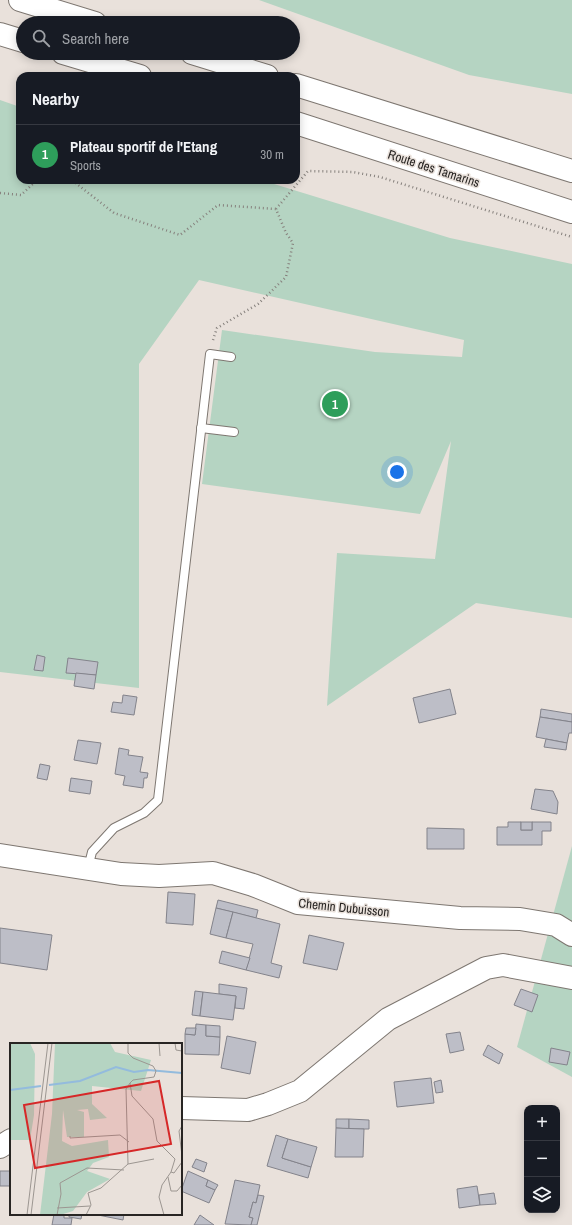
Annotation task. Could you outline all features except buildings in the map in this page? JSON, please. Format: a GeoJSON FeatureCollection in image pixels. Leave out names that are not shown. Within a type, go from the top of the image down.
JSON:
{"type":"FeatureCollection","features":[{"type":"Feature","properties":{"kind":"main road"},"geometry":{"type":"LineString","coordinates":[[20,0],[72,16]]}},
{"type":"Feature","properties":{"kind":"main road"},"geometry":{"type":"LineString","coordinates":[[0,34],[16,39]]}},
{"type":"Feature","properties":{"kind":"main road"},"geometry":{"type":"LineString","coordinates":[[86,60],[127,72]]}},
{"type":"Feature","properties":{"kind":"main road"},"geometry":{"type":"LineString","coordinates":[[215,60],[254,72]]}},
{"type":"Feature","properties":{"kind":"main road"},"geometry":{"type":"LineString","coordinates":[[300,86],[572,171]]}},
{"type":"Feature","properties":{"kind":"main road","name":"Route des Tamarins"},"geometry":{"type":"LineString","coordinates":[[300,124],[572,212]]}},
{"type":"Feature","properties":{"kind":"main road","name":"Chemin Dubuisson"},"geometry":{"type":"LineString","coordinates":[[0,855],[121,874],[159,876],[213,873],[253,885],[298,903],[460,918],[520,919],[556,925],[572,935]]}},
{"type":"Feature","properties":{"kind":"main road"},"geometry":{"type":"LineString","coordinates":[[182,1108],[248,1110],[268,1104],[300,1091],[388,1019],[486,968],[503,965],[572,978]]}},
{"type":"Feature","properties":{"kind":"main road"},"geometry":{"type":"LineString","coordinates":[[0,1147],[10,1141]]}},
{"type":"Feature","properties":{"kind":"lane"},"geometry":{"type":"LineString","coordinates":[[88,869],[92,852],[114,828],[144,813],[158,800],[210,354],[231,357]]}},
{"type":"Feature","properties":{"kind":"lane"},"geometry":{"type":"LineString","coordinates":[[201,428],[234,432]]}},
{"type":"Feature","properties":{"kind":"path"},"geometry":{"type":"LineString","coordinates":[[300,180],[308,171],[353,172],[380,177],[572,238]]}},
{"type":"Feature","properties":{"kind":"path"},"geometry":{"type":"LineString","coordinates":[[0,193],[21,195],[33,184]]}},
{"type":"Feature","properties":{"kind":"path"},"geometry":{"type":"LineString","coordinates":[[77,184],[114,213],[180,235],[218,205],[276,209]]}},
{"type":"Feature","properties":{"kind":"path"},"geometry":{"type":"LineString","coordinates":[[276,209],[297,184]]}},
{"type":"Feature","properties":{"kind":"path"},"geometry":{"type":"LineString","coordinates":[[210,354],[217,328],[258,304],[286,277],[293,243],[286,233],[276,209]]}},
{"type":"Feature","properties":{"kind":"green space"},"geometry":{"type":"Polygon","coordinates":[[[259,0],[572,0],[572,94],[469,75],[259,0]]]}},
{"type":"Feature","properties":{"kind":"green space"},"geometry":{"type":"Polygon","coordinates":[[[0,100],[16,106],[16,184],[274,184],[450,238],[572,264],[572,618],[476,603],[327,706],[337,553],[435,559],[451,441],[420,514],[202,484],[222,330],[375,352],[462,357],[464,340],[199,280],[139,364],[139,688],[0,672],[0,100]]]}},
{"type":"Feature","properties":{"kind":"green space"},"geometry":{"type":"Polygon","coordinates":[[[572,846],[572,1077],[517,1047],[572,846]]]}},
{"type":"Feature","properties":{"kind":"place","name":"Plateau sportif de l'Etang"},"geometry":{"type":"Point","coordinates":[335,404]}}]}
